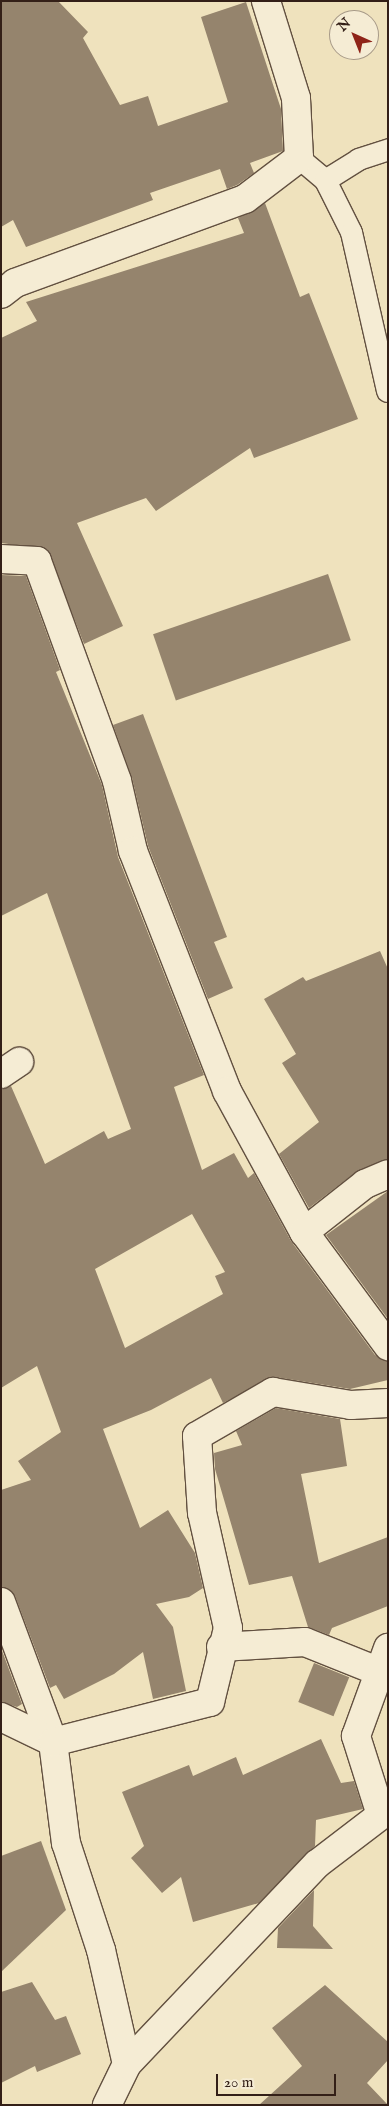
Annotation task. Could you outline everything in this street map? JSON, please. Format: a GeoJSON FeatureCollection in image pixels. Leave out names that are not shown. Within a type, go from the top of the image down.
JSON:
{"type":"FeatureCollection","features":[{"type":"Feature","properties":{"kind":"street"},"geometry":{"type":"LineString","coordinates":[[1,294],[16,283],[245,199],[299,158],[296,98],[266,1]]}},
{"type":"Feature","properties":{"kind":"street"},"geometry":{"type":"LineString","coordinates":[[1,559],[37,561],[116,782],[133,851],[227,1091],[304,1232],[388,1346]]}},
{"type":"Feature","properties":{"kind":"street"},"geometry":{"type":"LineString","coordinates":[[304,1232],[365,1184],[388,1174]]}},
{"type":"Feature","properties":{"kind":"street"},"geometry":{"type":"LineString","coordinates":[[1,1717],[54,1742],[210,1702],[221,1647],[228,1628],[202,1512],[197,1436],[273,1392],[351,1406],[388,1403]]}},
{"type":"Feature","properties":{"kind":"street"},"geometry":{"type":"LineString","coordinates":[[1,1602],[54,1742],[66,1843],[101,1950],[127,2064]]}},
{"type":"Feature","properties":{"kind":"street"},"geometry":{"type":"LineString","coordinates":[[107,2105],[127,2064],[318,1864],[385,1818],[356,1736],[383,1660],[305,1642],[221,1647]]}},
{"type":"Feature","properties":{"kind":"lane"},"geometry":{"type":"LineString","coordinates":[[325,180],[358,159],[388,149]]}},
{"type":"Feature","properties":{"kind":"lane"},"geometry":{"type":"LineString","coordinates":[[299,158],[325,180],[351,232],[386,391]]}},
{"type":"Feature","properties":{"kind":"building"},"geometry":{"type":"Polygon","coordinates":[[[1,1],[58,1],[88,32],[83,38],[120,105],[148,96],[158,126],[228,102],[201,17],[246,2],[281,109],[283,151],[250,163],[254,173],[237,185],[227,189],[220,169],[150,193],[153,200],[26,247],[13,220],[1,227],[1,1]]]}},
{"type":"Feature","properties":{"kind":"building"},"geometry":{"type":"Polygon","coordinates":[[[265,203],[300,297],[309,293],[358,419],[254,458],[250,448],[156,511],[146,498],[77,523],[123,626],[84,644],[47,549],[1,543],[1,338],[37,321],[26,302],[244,233],[238,218],[265,203]]]}},
{"type":"Feature","properties":{"kind":"building"},"geometry":{"type":"Polygon","coordinates":[[[328,574],[351,640],[176,700],[153,634],[328,574]]]}},
{"type":"Feature","properties":{"kind":"building"},"geometry":{"type":"Polygon","coordinates":[[[1,575],[26,576],[60,670],[56,672],[102,785],[118,857],[204,1075],[174,1087],[202,1170],[234,1153],[248,1178],[254,1173],[291,1241],[375,1355],[388,1361],[388,1380],[350,1389],[275,1377],[223,1403],[211,1378],[151,1410],[103,1429],[140,1528],[168,1510],[195,1553],[203,1588],[189,1597],[156,1604],[173,1627],[186,1691],[153,1699],[143,1652],[114,1674],[64,1699],[56,1685],[50,1688],[15,1596],[1,1587],[1,1490],[31,1480],[18,1461],[61,1432],[37,1366],[1,1388],[1,1090],[11,1086],[45,1164],[104,1131],[108,1139],[131,1129],[47,893],[1,916],[1,575]],[[192,1214],[95,1269],[125,1348],[223,1294],[215,1276],[225,1272],[192,1214]]]}},
{"type":"Feature","properties":{"kind":"building"},"geometry":{"type":"Polygon","coordinates":[[[143,714],[227,937],[214,942],[233,988],[208,999],[148,846],[132,778],[113,725],[143,714]]]}},
{"type":"Feature","properties":{"kind":"building"},"geometry":{"type":"Polygon","coordinates":[[[380,951],[388,969],[388,1159],[356,1172],[309,1208],[279,1154],[319,1122],[282,1063],[296,1054],[264,999],[303,977],[306,981],[380,951]]]}},
{"type":"Feature","properties":{"kind":"building"},"geometry":{"type":"Polygon","coordinates":[[[388,1191],[388,1319],[326,1235],[388,1191]]]}},
{"type":"Feature","properties":{"kind":"building"},"geometry":{"type":"Polygon","coordinates":[[[276,1408],[340,1419],[347,1466],[301,1474],[319,1563],[388,1537],[388,1606],[332,1628],[329,1635],[308,1627],[292,1576],[249,1585],[215,1469],[214,1453],[242,1445],[236,1431],[276,1408]]]}},
{"type":"Feature","properties":{"kind":"building"},"geometry":{"type":"Polygon","coordinates":[[[1,1648],[22,1704],[17,1707],[1,1702],[1,1648]]]}},
{"type":"Feature","properties":{"kind":"building"},"geometry":{"type":"Polygon","coordinates":[[[314,1663],[349,1677],[333,1716],[298,1702],[314,1663]]]}},
{"type":"Feature","properties":{"kind":"building"},"geometry":{"type":"Polygon","coordinates":[[[321,1739],[341,1783],[354,1781],[363,1809],[316,1820],[315,1846],[259,1903],[193,1922],[181,1877],[162,1893],[131,1858],[144,1846],[122,1792],[189,1765],[193,1776],[236,1757],[243,1775],[321,1739]]]}},
{"type":"Feature","properties":{"kind":"building"},"geometry":{"type":"Polygon","coordinates":[[[41,1841],[66,1910],[1,1972],[1,1856],[41,1841]]]}},
{"type":"Feature","properties":{"kind":"building"},"geometry":{"type":"Polygon","coordinates":[[[314,1890],[313,1926],[333,1949],[277,1948],[278,1928],[314,1890]]]}},
{"type":"Feature","properties":{"kind":"building"},"geometry":{"type":"Polygon","coordinates":[[[32,1982],[55,2020],[66,2016],[81,2054],[37,2072],[35,2066],[1,2083],[1,1992],[32,1982]]]}},
{"type":"Feature","properties":{"kind":"building"},"geometry":{"type":"Polygon","coordinates":[[[325,1985],[388,2042],[388,2060],[367,2083],[388,2105],[259,2105],[302,2066],[272,2028],[325,1985]]]}}]}
